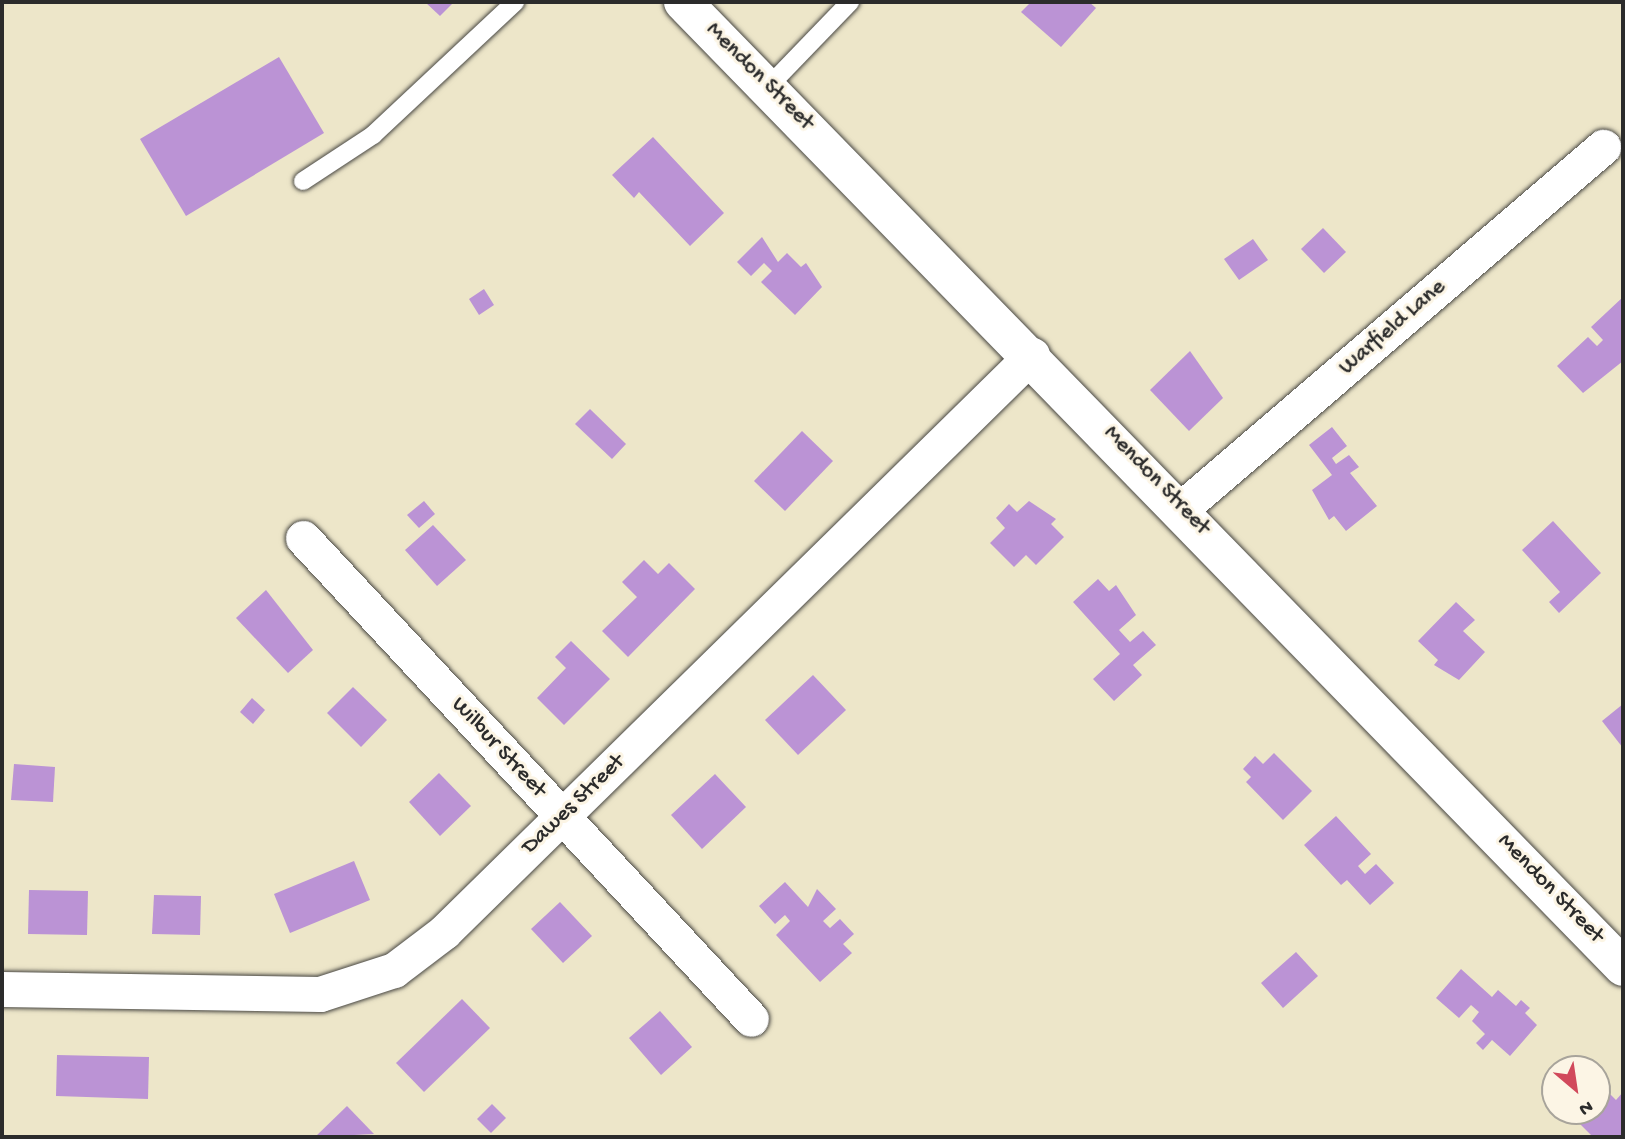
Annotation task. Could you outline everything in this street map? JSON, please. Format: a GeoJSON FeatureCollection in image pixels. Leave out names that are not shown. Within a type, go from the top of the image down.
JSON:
{"type":"FeatureCollection","features":[{"type":"Feature","properties":{"kind":"street","name":"Mendon Street"},"geometry":{"type":"LineString","coordinates":[[683,2],[769,86],[1182,508],[1623,967]]}},
{"type":"Feature","properties":{"kind":"street","name":"Warfield Lane"},"geometry":{"type":"LineString","coordinates":[[1182,508],[1603,147]]}},
{"type":"Feature","properties":{"kind":"street","name":"Dawes Street"},"geometry":{"type":"LineString","coordinates":[[2,989],[289,995],[347,989],[416,955],[562,817],[1032,355]]}},
{"type":"Feature","properties":{"kind":"street","name":"Wilbur Street"},"geometry":{"type":"LineString","coordinates":[[303,538],[751,1019]]}},
{"type":"Feature","properties":{"kind":"lane"},"geometry":{"type":"LineString","coordinates":[[303,181],[373,135],[515,2]]}},
{"type":"Feature","properties":{"kind":"lane"},"geometry":{"type":"LineString","coordinates":[[769,86],[850,2]]}},
{"type":"Feature","properties":{"kind":"building"},"geometry":{"type":"Polygon","coordinates":[[[425,2],[454,2],[440,16],[425,2]]]}},
{"type":"Feature","properties":{"kind":"building"},"geometry":{"type":"Polygon","coordinates":[[[1031,2],[1089,2],[1096,8],[1061,47],[1021,12],[1031,2]]]}},
{"type":"Feature","properties":{"kind":"building"},"geometry":{"type":"Polygon","coordinates":[[[279,57],[324,133],[186,216],[140,139],[279,57]]]}},
{"type":"Feature","properties":{"kind":"building"},"geometry":{"type":"Polygon","coordinates":[[[653,137],[724,213],[690,246],[639,192],[634,198],[612,175],[653,137]]]}},
{"type":"Feature","properties":{"kind":"building"},"geometry":{"type":"Polygon","coordinates":[[[1323,228],[1346,252],[1324,273],[1301,249],[1323,228]]]}},
{"type":"Feature","properties":{"kind":"building"},"geometry":{"type":"Polygon","coordinates":[[[762,237],[778,262],[787,253],[801,267],[806,263],[822,287],[795,315],[761,282],[772,271],[764,263],[751,276],[737,262],[762,237]]]}},
{"type":"Feature","properties":{"kind":"building"},"geometry":{"type":"Polygon","coordinates":[[[1253,239],[1268,260],[1239,280],[1224,259],[1253,239]]]}},
{"type":"Feature","properties":{"kind":"building"},"geometry":{"type":"Polygon","coordinates":[[[484,289],[494,305],[479,315],[469,299],[484,289]]]}},
{"type":"Feature","properties":{"kind":"building"},"geometry":{"type":"Polygon","coordinates":[[[1623,297],[1623,361],[1583,393],[1557,366],[1588,337],[1597,346],[1603,340],[1591,327],[1623,297]]]}},
{"type":"Feature","properties":{"kind":"building"},"geometry":{"type":"Polygon","coordinates":[[[1190,351],[1223,398],[1189,431],[1150,390],[1190,351]]]}},
{"type":"Feature","properties":{"kind":"building"},"geometry":{"type":"Polygon","coordinates":[[[590,409],[626,444],[612,459],[575,424],[590,409]]]}},
{"type":"Feature","properties":{"kind":"building"},"geometry":{"type":"Polygon","coordinates":[[[1332,427],[1347,446],[1332,458],[1336,464],[1349,455],[1359,467],[1350,473],[1377,506],[1346,531],[1334,516],[1329,520],[1312,490],[1332,475],[1309,445],[1332,427]]]}},
{"type":"Feature","properties":{"kind":"building"},"geometry":{"type":"Polygon","coordinates":[[[802,431],[833,461],[785,511],[754,481],[802,431]]]}},
{"type":"Feature","properties":{"kind":"building"},"geometry":{"type":"Polygon","coordinates":[[[424,501],[435,514],[419,528],[407,515],[424,501]]]}},
{"type":"Feature","properties":{"kind":"building"},"geometry":{"type":"Polygon","coordinates":[[[1029,501],[1056,519],[1051,524],[1064,537],[1036,565],[1026,555],[1014,567],[990,543],[1005,528],[996,518],[1009,504],[1017,512],[1029,501]]]}},
{"type":"Feature","properties":{"kind":"building"},"geometry":{"type":"Polygon","coordinates":[[[1553,521],[1601,573],[1559,613],[1549,602],[1560,592],[1522,550],[1553,521]]]}},
{"type":"Feature","properties":{"kind":"building"},"geometry":{"type":"Polygon","coordinates":[[[433,525],[466,560],[437,586],[405,550],[433,525]]]}},
{"type":"Feature","properties":{"kind":"building"},"geometry":{"type":"Polygon","coordinates":[[[644,560],[658,574],[669,563],[695,589],[628,657],[602,631],[637,597],[622,582],[644,560]]]}},
{"type":"Feature","properties":{"kind":"building"},"geometry":{"type":"Polygon","coordinates":[[[1098,579],[1109,591],[1116,585],[1136,615],[1119,630],[1130,642],[1143,631],[1156,645],[1133,665],[1142,675],[1114,701],[1093,679],[1120,654],[1073,602],[1098,579]]]}},
{"type":"Feature","properties":{"kind":"building"},"geometry":{"type":"Polygon","coordinates":[[[266,590],[313,650],[288,673],[236,618],[266,590]]]}},
{"type":"Feature","properties":{"kind":"building"},"geometry":{"type":"Polygon","coordinates":[[[1456,602],[1475,620],[1463,631],[1485,652],[1459,680],[1434,665],[1438,660],[1418,641],[1456,602]]]}},
{"type":"Feature","properties":{"kind":"building"},"geometry":{"type":"Polygon","coordinates":[[[571,641],[610,679],[564,725],[537,698],[566,668],[555,657],[571,641]]]}},
{"type":"Feature","properties":{"kind":"building"},"geometry":{"type":"Polygon","coordinates":[[[813,675],[846,710],[798,755],[765,720],[813,675]]]}},
{"type":"Feature","properties":{"kind":"building"},"geometry":{"type":"Polygon","coordinates":[[[353,687],[387,720],[361,747],[327,713],[353,687]]]}},
{"type":"Feature","properties":{"kind":"building"},"geometry":{"type":"Polygon","coordinates":[[[252,698],[265,710],[253,724],[240,712],[252,698]]]}},
{"type":"Feature","properties":{"kind":"building"},"geometry":{"type":"Polygon","coordinates":[[[1623,704],[1623,748],[1602,721],[1623,704]]]}},
{"type":"Feature","properties":{"kind":"building"},"geometry":{"type":"Polygon","coordinates":[[[1274,753],[1312,791],[1283,820],[1246,782],[1251,777],[1243,769],[1255,756],[1263,764],[1274,753]]]}},
{"type":"Feature","properties":{"kind":"building"},"geometry":{"type":"Polygon","coordinates":[[[14,764],[55,767],[53,802],[11,800],[14,764]]]}},
{"type":"Feature","properties":{"kind":"building"},"geometry":{"type":"Polygon","coordinates":[[[439,773],[471,806],[440,836],[409,802],[439,773]]]}},
{"type":"Feature","properties":{"kind":"building"},"geometry":{"type":"Polygon","coordinates":[[[715,774],[746,807],[702,849],[671,815],[715,774]]]}},
{"type":"Feature","properties":{"kind":"building"},"geometry":{"type":"Polygon","coordinates":[[[1336,816],[1371,854],[1358,866],[1365,874],[1376,864],[1394,883],[1370,905],[1347,880],[1341,885],[1304,845],[1336,816]]]}},
{"type":"Feature","properties":{"kind":"building"},"geometry":{"type":"Polygon","coordinates":[[[354,861],[370,900],[290,933],[274,894],[354,861]]]}},
{"type":"Feature","properties":{"kind":"building"},"geometry":{"type":"Polygon","coordinates":[[[785,882],[808,907],[817,889],[836,909],[823,921],[830,928],[840,919],[854,934],[843,944],[852,953],[820,982],[776,935],[790,921],[785,915],[775,924],[759,906],[785,882]]]}},
{"type":"Feature","properties":{"kind":"building"},"geometry":{"type":"Polygon","coordinates":[[[29,890],[88,891],[87,935],[28,934],[29,890]]]}},
{"type":"Feature","properties":{"kind":"building"},"geometry":{"type":"Polygon","coordinates":[[[154,895],[201,896],[200,935],[152,934],[154,895]]]}},
{"type":"Feature","properties":{"kind":"building"},"geometry":{"type":"Polygon","coordinates":[[[560,902],[592,936],[563,963],[531,929],[560,902]]]}},
{"type":"Feature","properties":{"kind":"building"},"geometry":{"type":"Polygon","coordinates":[[[1296,952],[1318,976],[1283,1008],[1261,983],[1296,952]]]}},
{"type":"Feature","properties":{"kind":"building"},"geometry":{"type":"Polygon","coordinates":[[[1461,969],[1492,997],[1498,990],[1516,1006],[1521,1000],[1530,1008],[1525,1013],[1537,1025],[1510,1056],[1492,1040],[1483,1050],[1476,1043],[1485,1034],[1472,1021],[1479,1012],[1471,1005],[1459,1018],[1436,998],[1461,969]]]}},
{"type":"Feature","properties":{"kind":"building"},"geometry":{"type":"Polygon","coordinates":[[[462,999],[490,1028],[424,1092],[396,1063],[462,999]]]}},
{"type":"Feature","properties":{"kind":"building"},"geometry":{"type":"Polygon","coordinates":[[[660,1011],[692,1047],[661,1075],[629,1038],[660,1011]]]}},
{"type":"Feature","properties":{"kind":"building"},"geometry":{"type":"Polygon","coordinates":[[[57,1055],[149,1057],[148,1099],[56,1096],[57,1055]]]}},
{"type":"Feature","properties":{"kind":"building"},"geometry":{"type":"Polygon","coordinates":[[[1623,1092],[1623,1137],[1593,1137],[1581,1125],[1611,1125],[1611,1095],[1616,1100],[1623,1092]]]}},
{"type":"Feature","properties":{"kind":"building"},"geometry":{"type":"Polygon","coordinates":[[[492,1104],[506,1118],[491,1133],[477,1119],[492,1104]]]}},
{"type":"Feature","properties":{"kind":"building"},"geometry":{"type":"Polygon","coordinates":[[[347,1106],[374,1134],[315,1137],[347,1106]]]}}]}
